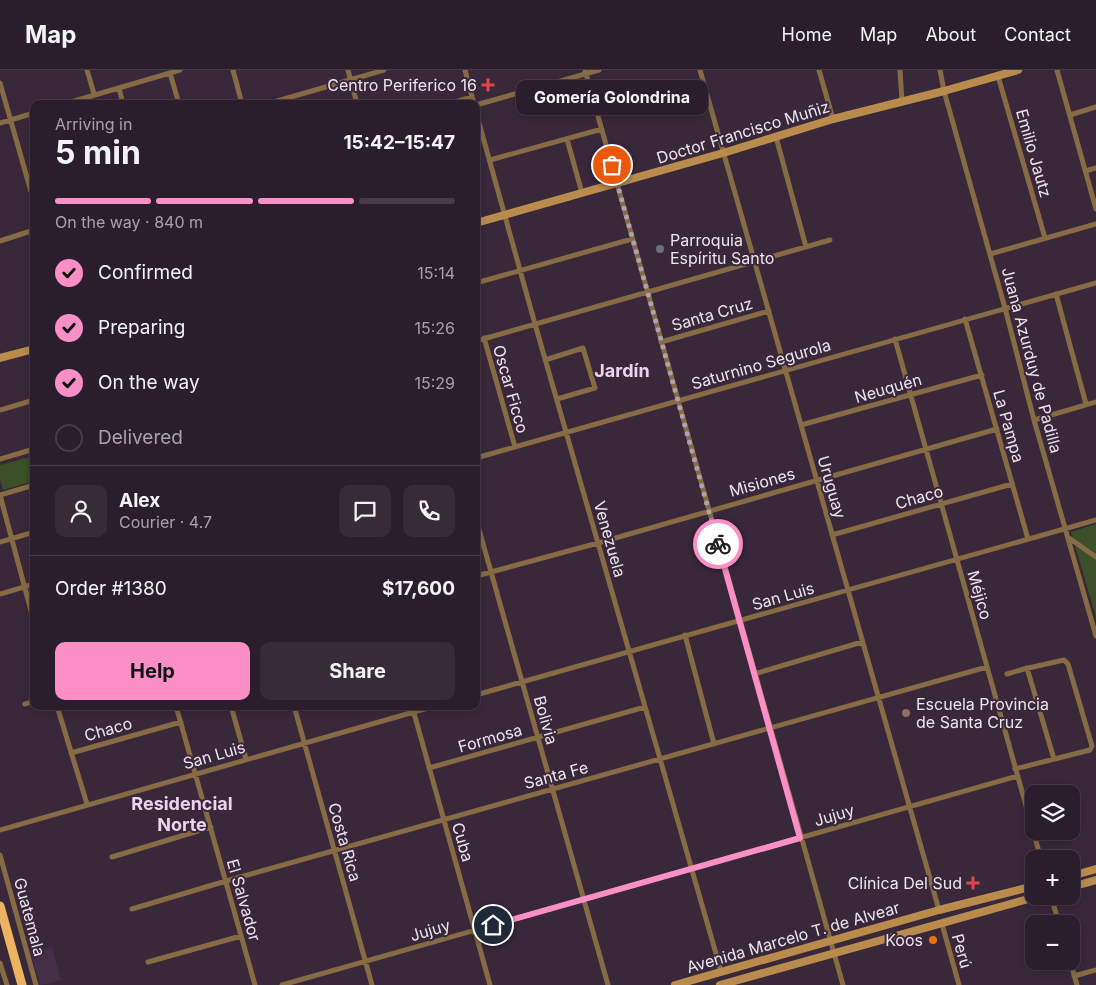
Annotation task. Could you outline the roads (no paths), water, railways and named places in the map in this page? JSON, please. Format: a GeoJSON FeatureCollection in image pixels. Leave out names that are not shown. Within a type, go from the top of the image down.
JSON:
{"type":"FeatureCollection","features":[{"type":"Feature","properties":{"kind":"highway"},"geometry":{"type":"LineString","coordinates":[[0,906],[3,931],[22,985]]}},
{"type":"Feature","properties":{"kind":"main road","name":"Doctor Francisco Muñiz"},"geometry":{"type":"LineString","coordinates":[[480,222],[617,184],[833,119],[1018,70]]}},
{"type":"Feature","properties":{"kind":"main road"},"geometry":{"type":"LineString","coordinates":[[0,358],[30,349]]}},
{"type":"Feature","properties":{"kind":"main road"},"geometry":{"type":"LineString","coordinates":[[1080,873],[1096,868]]}},
{"type":"Feature","properties":{"kind":"main road"},"geometry":{"type":"LineString","coordinates":[[1080,884],[1096,880]]}},
{"type":"Feature","properties":{"kind":"main road","name":"Avenida Marcelo T. de Alvear"},"geometry":{"type":"LineString","coordinates":[[675,985],[830,940],[1025,888]]}},
{"type":"Feature","properties":{"kind":"main road","name":"Avenida Marcelo T. de Alvear"},"geometry":{"type":"LineString","coordinates":[[723,985],[834,952],[1025,900]]}},
{"type":"Feature","properties":{"kind":"street"},"geometry":{"type":"LineString","coordinates":[[87,70],[94,94]]}},
{"type":"Feature","properties":{"kind":"street"},"geometry":{"type":"LineString","coordinates":[[76,100],[180,70]]}},
{"type":"Feature","properties":{"kind":"street"},"geometry":{"type":"LineString","coordinates":[[233,70],[241,100]]}},
{"type":"Feature","properties":{"kind":"street"},"geometry":{"type":"LineString","coordinates":[[348,70],[356,100]]}},
{"type":"Feature","properties":{"kind":"street"},"geometry":{"type":"LineString","coordinates":[[281,100],[384,70]]}},
{"type":"Feature","properties":{"kind":"street"},"geometry":{"type":"LineString","coordinates":[[465,70],[473,100]]}},
{"type":"Feature","properties":{"kind":"street"},"geometry":{"type":"LineString","coordinates":[[480,103],[586,72],[599,70]]}},
{"type":"Feature","properties":{"kind":"street","name":"Uruguay"},"geometry":{"type":"LineString","coordinates":[[700,70],[939,910]]}},
{"type":"Feature","properties":{"kind":"street"},"geometry":{"type":"LineString","coordinates":[[819,70],[833,119]]}},
{"type":"Feature","properties":{"kind":"street"},"geometry":{"type":"LineString","coordinates":[[900,70],[902,101]]}},
{"type":"Feature","properties":{"kind":"street","name":"Juana Azurduy de Padilla"},"geometry":{"type":"LineString","coordinates":[[940,70],[944,91],[1005,308],[1034,420],[1096,636]]}},
{"type":"Feature","properties":{"kind":"street"},"geometry":{"type":"LineString","coordinates":[[1057,70],[1096,209]]}},
{"type":"Feature","properties":{"kind":"street"},"geometry":{"type":"LineString","coordinates":[[586,72],[800,838],[843,985]]}},
{"type":"Feature","properties":{"kind":"street"},"geometry":{"type":"LineString","coordinates":[[170,73],[178,100]]}},
{"type":"Feature","properties":{"kind":"street","name":"Emilio Jautz"},"geometry":{"type":"LineString","coordinates":[[998,76],[1045,238]]}},
{"type":"Feature","properties":{"kind":"street"},"geometry":{"type":"LineString","coordinates":[[0,83],[30,188]]}},
{"type":"Feature","properties":{"kind":"street"},"geometry":{"type":"LineString","coordinates":[[119,88],[122,100]]}},
{"type":"Feature","properties":{"kind":"street"},"geometry":{"type":"LineString","coordinates":[[462,100],[472,97]]}},
{"type":"Feature","properties":{"kind":"street"},"geometry":{"type":"LineString","coordinates":[[1070,115],[1096,107]]}},
{"type":"Feature","properties":{"kind":"street"},"geometry":{"type":"LineString","coordinates":[[0,123],[30,114]]}},
{"type":"Feature","properties":{"kind":"street","name":"Venezuela"},"geometry":{"type":"LineString","coordinates":[[480,125],[545,360],[721,972]]}},
{"type":"Feature","properties":{"kind":"street"},"geometry":{"type":"LineString","coordinates":[[490,160],[602,129]]}},
{"type":"Feature","properties":{"kind":"street"},"geometry":{"type":"LineString","coordinates":[[776,137],[806,247]]}},
{"type":"Feature","properties":{"kind":"street"},"geometry":{"type":"LineString","coordinates":[[567,139],[582,193]]}},
{"type":"Feature","properties":{"kind":"street"},"geometry":{"type":"LineString","coordinates":[[1086,171],[1096,168]]}},
{"type":"Feature","properties":{"kind":"street"},"geometry":{"type":"LineString","coordinates":[[990,254],[1096,224]]}},
{"type":"Feature","properties":{"kind":"street"},"geometry":{"type":"LineString","coordinates":[[0,241],[30,231]]}},
{"type":"Feature","properties":{"kind":"street"},"geometry":{"type":"LineString","coordinates":[[480,282],[632,239]]}},
{"type":"Feature","properties":{"kind":"street"},"geometry":{"type":"LineString","coordinates":[[480,340],[830,240]]}},
{"type":"Feature","properties":{"kind":"street","name":"Saturnino Segurola"},"geometry":{"type":"LineString","coordinates":[[480,457],[1096,283]]}},
{"type":"Feature","properties":{"kind":"street"},"geometry":{"type":"LineString","coordinates":[[1056,294],[1086,404]]}},
{"type":"Feature","properties":{"kind":"street","name":"Santa Cruz"},"geometry":{"type":"LineString","coordinates":[[661,342],[769,311]]}},
{"type":"Feature","properties":{"kind":"street","name":"La Pampa"},"geometry":{"type":"LineString","coordinates":[[966,319],[1028,539]]}},
{"type":"Feature","properties":{"kind":"street","name":"Oscar Ficco"},"geometry":{"type":"LineString","coordinates":[[484,338],[514,447]]}},
{"type":"Feature","properties":{"kind":"street","name":"Méjico"},"geometry":{"type":"LineString","coordinates":[[895,339],[1039,850]]}},
{"type":"Feature","properties":{"kind":"street"},"geometry":{"type":"LineString","coordinates":[[545,360],[583,348],[595,388],[557,399]]}},
{"type":"Feature","properties":{"kind":"street","name":"Neuquén"},"geometry":{"type":"LineString","coordinates":[[801,425],[982,374]]}},
{"type":"Feature","properties":{"kind":"street"},"geometry":{"type":"LineString","coordinates":[[0,410],[30,401]]}},
{"type":"Feature","properties":{"kind":"street"},"geometry":{"type":"LineString","coordinates":[[1034,420],[1096,402]]}},
{"type":"Feature","properties":{"kind":"street","name":"Misiones"},"geometry":{"type":"LineString","coordinates":[[480,575],[997,429]]}},
{"type":"Feature","properties":{"kind":"street"},"geometry":{"type":"LineString","coordinates":[[0,459],[30,450]]}},
{"type":"Feature","properties":{"kind":"street","name":"Chaco"},"geometry":{"type":"LineString","coordinates":[[832,535],[1012,484]]}},
{"type":"Feature","properties":{"kind":"street"},"geometry":{"type":"LineString","coordinates":[[30,486],[0,495],[30,608]]}},
{"type":"Feature","properties":{"kind":"street","name":"San Luis"},"geometry":{"type":"LineString","coordinates":[[480,694],[1096,520]]}},
{"type":"Feature","properties":{"kind":"street"},"geometry":{"type":"LineString","coordinates":[[0,542],[30,533]]}},
{"type":"Feature","properties":{"kind":"street","name":"Bolivia"},"geometry":{"type":"LineString","coordinates":[[480,533],[608,985]]}},
{"type":"Feature","properties":{"kind":"street"},"geometry":{"type":"LineString","coordinates":[[1069,538],[1096,557]]}},
{"type":"Feature","properties":{"kind":"street"},"geometry":{"type":"LineString","coordinates":[[0,594],[30,585]]}},
{"type":"Feature","properties":{"kind":"street"},"geometry":{"type":"LineString","coordinates":[[685,635],[714,744]]}},
{"type":"Feature","properties":{"kind":"street"},"geometry":{"type":"LineString","coordinates":[[754,674],[862,642]]}},
{"type":"Feature","properties":{"kind":"street"},"geometry":{"type":"LineString","coordinates":[[1007,674],[1064,660],[1068,664],[1092,746],[1090,750],[1016,769]]}},
{"type":"Feature","properties":{"kind":"street","name":"Santa Fe"},"geometry":{"type":"LineString","coordinates":[[132,909],[334,850],[987,667]]}},
{"type":"Feature","properties":{"kind":"street"},"geometry":{"type":"LineString","coordinates":[[1027,668],[1054,759]]}},
{"type":"Feature","properties":{"kind":"street"},"geometry":{"type":"LineString","coordinates":[[24,704],[30,702]]}},
{"type":"Feature","properties":{"kind":"street","name":"Formosa"},"geometry":{"type":"LineString","coordinates":[[429,768],[645,707]]}},
{"type":"Feature","properties":{"kind":"street"},"geometry":{"type":"LineString","coordinates":[[58,710],[87,804]]}},
{"type":"Feature","properties":{"kind":"street","name":"El Salvador"},"geometry":{"type":"LineString","coordinates":[[177,710],[255,985]]}},
{"type":"Feature","properties":{"kind":"street"},"geometry":{"type":"LineString","coordinates":[[232,710],[246,759]]}},
{"type":"Feature","properties":{"kind":"street","name":"Costa Rica"},"geometry":{"type":"LineString","coordinates":[[295,710],[372,985]]}},
{"type":"Feature","properties":{"kind":"street","name":"San Luis"},"geometry":{"type":"LineString","coordinates":[[0,830],[304,743],[410,710]]}},
{"type":"Feature","properties":{"kind":"street","name":"Cuba"},"geometry":{"type":"LineString","coordinates":[[413,710],[490,985]]}},
{"type":"Feature","properties":{"kind":"street","name":"Chaco"},"geometry":{"type":"LineString","coordinates":[[71,753],[181,722]]}},
{"type":"Feature","properties":{"kind":"street","name":"Jujuy"},"geometry":{"type":"LineString","coordinates":[[282,985],[1018,776]]}},
{"type":"Feature","properties":{"kind":"street"},"geometry":{"type":"LineString","coordinates":[[112,857],[211,827]]}},
{"type":"Feature","properties":{"kind":"street","name":"Guatemala"},"geometry":{"type":"LineString","coordinates":[[0,855],[36,985]]}},
{"type":"Feature","properties":{"kind":"street","name":"Perú"},"geometry":{"type":"LineString","coordinates":[[942,924],[959,985]]}},
{"type":"Feature","properties":{"kind":"street"},"geometry":{"type":"LineString","coordinates":[[148,962],[242,936]]}},
{"type":"Feature","properties":{"kind":"street"},"geometry":{"type":"LineString","coordinates":[[0,963],[7,985]]}},
{"type":"Feature","properties":{"kind":"street"},"geometry":{"type":"LineString","coordinates":[[19,975],[32,970]]}},
{"type":"Feature","properties":{"kind":"street"},"geometry":{"type":"LineString","coordinates":[[1072,970],[1077,985]]}},
{"type":"Feature","properties":{"kind":"street"},"geometry":{"type":"LineString","coordinates":[[1074,976],[1096,970]]}},
{"type":"Feature","properties":{"kind":"place","name":"Centro Periferico 16"},"geometry":{"type":"Point","coordinates":[488,85]}},
{"type":"Feature","properties":{"kind":"place","name":"Gomería Golondrina"},"geometry":{"type":"Point","coordinates":[612,165]}},
{"type":"Feature","properties":{"kind":"place","name":"Parroquia Espíritu Santo"},"geometry":{"type":"Point","coordinates":[660,249]}},
{"type":"Feature","properties":{"kind":"place","name":"Escuela Provincia de Santa Cruz"},"geometry":{"type":"Point","coordinates":[906,713]}},
{"type":"Feature","properties":{"kind":"place","name":"Clínica Del Sud"},"geometry":{"type":"Point","coordinates":[973,883]}},
{"type":"Feature","properties":{"kind":"place","name":"Koos"},"geometry":{"type":"Point","coordinates":[933,940]}},
{"type":"Feature","properties":{"kind":"district","name":"Jardín"},"geometry":{"type":"Point","coordinates":[622,371]}},
{"type":"Feature","properties":{"kind":"district","name":"Residencial Norte"},"geometry":{"type":"Point","coordinates":[182,814]}}]}
